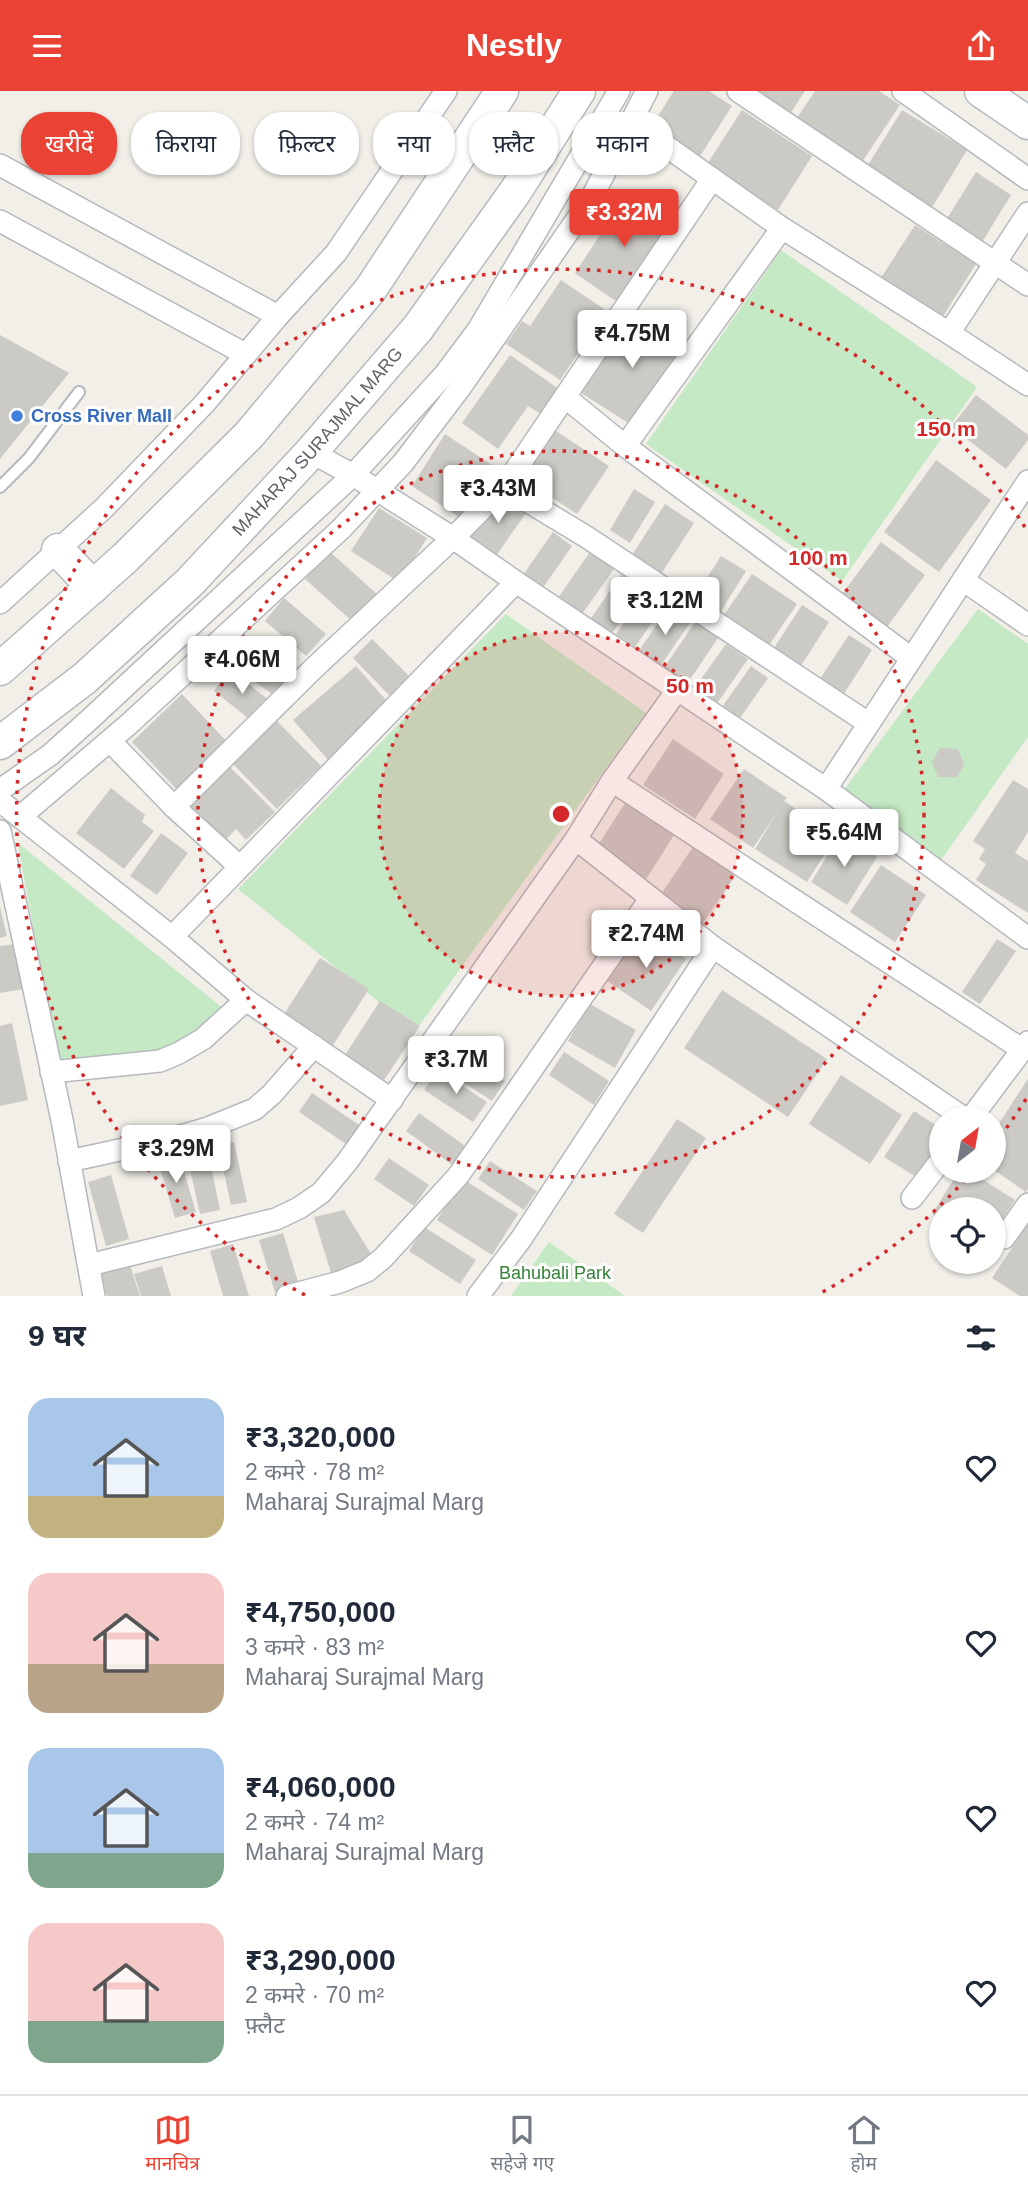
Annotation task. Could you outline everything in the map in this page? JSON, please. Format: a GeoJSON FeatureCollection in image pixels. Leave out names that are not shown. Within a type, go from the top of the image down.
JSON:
{"type":"FeatureCollection","features":[{"type":"Feature","properties":{"kind":"main road"},"geometry":{"type":"LineString","coordinates":[[0,669],[125,558],[249,435],[361,300],[502,91]]}},
{"type":"Feature","properties":{"kind":"main road","name":"MAHARAJ SURAJMAL MARG"},"geometry":{"type":"LineString","coordinates":[[0,743],[85,678],[190,582],[311,452],[418,328],[515,192],[579,91]]}},
{"type":"Feature","properties":{"kind":"main road"},"geometry":{"type":"LineString","coordinates":[[981,91],[1028,123]]}},
{"type":"Feature","properties":{"kind":"main road"},"geometry":{"type":"LineString","coordinates":[[58,550],[93,587]]}},
{"type":"Feature","properties":{"kind":"street"},"geometry":{"type":"LineString","coordinates":[[0,603],[132,480],[205,403],[278,316],[336,253],[446,91]]}},
{"type":"Feature","properties":{"kind":"street"},"geometry":{"type":"LineString","coordinates":[[0,790],[50,755],[353,475],[444,374],[478,330],[619,91]]}},
{"type":"Feature","properties":{"kind":"street"},"geometry":{"type":"LineString","coordinates":[[637,112],[647,91]]}},
{"type":"Feature","properties":{"kind":"street"},"geometry":{"type":"LineString","coordinates":[[738,91],[1028,285]]}},
{"type":"Feature","properties":{"kind":"street"},"geometry":{"type":"LineString","coordinates":[[903,91],[1028,179]]}},
{"type":"Feature","properties":{"kind":"street"},"geometry":{"type":"LineString","coordinates":[[673,151],[782,228],[1028,386]]}},
{"type":"Feature","properties":{"kind":"street"},"geometry":{"type":"LineString","coordinates":[[0,165],[278,316]]}},
{"type":"Feature","properties":{"kind":"street"},"geometry":{"type":"LineString","coordinates":[[20,817],[110,741],[341,529],[403,463],[513,312],[591,199],[604,175]]}},
{"type":"Feature","properties":{"kind":"street"},"geometry":{"type":"LineString","coordinates":[[174,807],[314,668],[504,487],[712,179]]}},
{"type":"Feature","properties":{"kind":"street"},"geometry":{"type":"LineString","coordinates":[[949,333],[1028,213]]}},
{"type":"Feature","properties":{"kind":"street"},"geometry":{"type":"LineString","coordinates":[[0,221],[245,354]]}},
{"type":"Feature","properties":{"kind":"street"},"geometry":{"type":"LineString","coordinates":[[625,446],[782,228]]}},
{"type":"Feature","properties":{"kind":"street"},"geometry":{"type":"LineString","coordinates":[[565,397],[625,446],[911,658]]}},
{"type":"Feature","properties":{"kind":"street"},"geometry":{"type":"LineString","coordinates":[[311,452],[453,538],[826,789],[1028,938]]}},
{"type":"Feature","properties":{"kind":"street"},"geometry":{"type":"LineString","coordinates":[[826,789],[963,580],[1020,510],[1028,481]]}},
{"type":"Feature","properties":{"kind":"street"},"geometry":{"type":"LineString","coordinates":[[504,487],[585,535],[868,723]]}},
{"type":"Feature","properties":{"kind":"street"},"geometry":{"type":"LineString","coordinates":[[963,580],[1028,625]]}},
{"type":"Feature","properties":{"kind":"street"},"geometry":{"type":"LineString","coordinates":[[172,937],[516,582]]}},
{"type":"Feature","properties":{"kind":"street"},"geometry":{"type":"LineString","coordinates":[[89,1265],[276,1219],[299,1208],[321,1192],[347,1162],[392,1100],[678,689]]}},
{"type":"Feature","properties":{"kind":"street"},"geometry":{"type":"LineString","coordinates":[[110,741],[174,807],[239,866]]}},
{"type":"Feature","properties":{"kind":"street"},"geometry":{"type":"LineString","coordinates":[[612,781],[1025,1046],[980,1106]]}},
{"type":"Feature","properties":{"kind":"street"},"geometry":{"type":"LineString","coordinates":[[0,801],[172,937],[246,1000],[392,1100]]}},
{"type":"Feature","properties":{"kind":"street"},"geometry":{"type":"LineString","coordinates":[[0,831],[69,1161],[94,1296]]}},
{"type":"Feature","properties":{"kind":"street"},"geometry":{"type":"LineString","coordinates":[[576,839],[713,947],[946,1106]]}},
{"type":"Feature","properties":{"kind":"street"},"geometry":{"type":"LineString","coordinates":[[287,1296],[340,1282],[367,1271],[383,1258],[449,1186],[650,899]]}},
{"type":"Feature","properties":{"kind":"street"},"geometry":{"type":"LineString","coordinates":[[478,1296],[521,1239],[713,947]]}},
{"type":"Feature","properties":{"kind":"street"},"geometry":{"type":"LineString","coordinates":[[51,1072],[160,1061],[203,1039],[246,1000]]}},
{"type":"Feature","properties":{"kind":"street"},"geometry":{"type":"LineString","coordinates":[[69,1161],[170,1139],[208,1128],[255,1109],[272,1094],[314,1046]]}},
{"type":"Feature","properties":{"kind":"street"},"geometry":{"type":"LineString","coordinates":[[912,1198],[929,1176]]}},
{"type":"Feature","properties":{"kind":"street"},"geometry":{"type":"LineString","coordinates":[[1006,1235],[1028,1204]]}},
{"type":"Feature","properties":{"kind":"lane"},"geometry":{"type":"LineString","coordinates":[[0,488],[29,458],[79,391]]}},
{"type":"Feature","properties":{"kind":"green space"},"geometry":{"type":"Polygon","coordinates":[[[781,250],[977,387],[842,581],[646,444],[781,250]]]}},
{"type":"Feature","properties":{"kind":"green space"},"geometry":{"type":"Polygon","coordinates":[[[978,609],[1028,644],[1028,737],[936,867],[835,802],[978,609]]]}},
{"type":"Feature","properties":{"kind":"green space"},"geometry":{"type":"Polygon","coordinates":[[[506,614],[646,713],[415,1031],[238,889],[506,614]]]}},
{"type":"Feature","properties":{"kind":"green space"},"geometry":{"type":"Polygon","coordinates":[[[18,843],[229,1013],[193,1055],[60,1078],[18,843]]]}},
{"type":"Feature","properties":{"kind":"green space","name":"Bahubali Park"},"geometry":{"type":"Polygon","coordinates":[[[549,1242],[625,1296],[511,1296],[549,1242]]]}},
{"type":"Feature","properties":{"kind":"building"},"geometry":{"type":"Polygon","coordinates":[[[674,91],[709,91],[732,106],[697,161],[673,146],[673,112],[661,112],[674,91]]]}},
{"type":"Feature","properties":{"kind":"building"},"geometry":{"type":"Polygon","coordinates":[[[749,91],[805,91],[788,117],[749,91]]]}},
{"type":"Feature","properties":{"kind":"building"},"geometry":{"type":"Polygon","coordinates":[[[815,91],[879,91],[900,105],[860,165],[795,121],[815,91]]]}},
{"type":"Feature","properties":{"kind":"building"},"geometry":{"type":"Polygon","coordinates":[[[742,110],[812,156],[778,210],[707,164],[742,110]]]}},
{"type":"Feature","properties":{"kind":"building"},"geometry":{"type":"Polygon","coordinates":[[[902,110],[967,150],[930,211],[865,170],[902,110]]]}},
{"type":"Feature","properties":{"kind":"building"},"geometry":{"type":"Polygon","coordinates":[[[976,172],[1011,195],[979,247],[943,225],[976,172]]]}},
{"type":"Feature","properties":{"kind":"building"},"geometry":{"type":"Polygon","coordinates":[[[627,194],[673,224],[620,304],[575,273],[627,194]]]}},
{"type":"Feature","properties":{"kind":"building"},"geometry":{"type":"Polygon","coordinates":[[[915,225],[976,264],[940,321],[879,281],[915,225]]]}},
{"type":"Feature","properties":{"kind":"building"},"geometry":{"type":"Polygon","coordinates":[[[561,280],[607,311],[560,380],[506,344],[522,321],[530,326],[561,280]]]}},
{"type":"Feature","properties":{"kind":"building"},"geometry":{"type":"Polygon","coordinates":[[[632,313],[684,347],[633,426],[581,393],[632,313]]]}},
{"type":"Feature","properties":{"kind":"building","name":"Cross River Mall"},"geometry":{"type":"Polygon","coordinates":[[[0,335],[69,373],[0,459],[0,335]]]}},
{"type":"Feature","properties":{"kind":"building"},"geometry":{"type":"Polygon","coordinates":[[[510,355],[562,391],[544,416],[528,406],[498,449],[462,423],[510,355]]]}},
{"type":"Feature","properties":{"kind":"building"},"geometry":{"type":"Polygon","coordinates":[[[976,395],[1028,435],[1028,440],[1006,469],[951,427],[976,395]]]}},
{"type":"Feature","properties":{"kind":"building"},"geometry":{"type":"Polygon","coordinates":[[[553,429],[609,466],[577,514],[521,477],[553,429]]]}},
{"type":"Feature","properties":{"kind":"building"},"geometry":{"type":"Polygon","coordinates":[[[445,434],[495,467],[462,519],[412,486],[445,434]]]}},
{"type":"Feature","properties":{"kind":"building"},"geometry":{"type":"Polygon","coordinates":[[[936,460],[991,500],[939,572],[884,532],[936,460]]]}},
{"type":"Feature","properties":{"kind":"building"},"geometry":{"type":"Polygon","coordinates":[[[634,489],[655,502],[630,543],[610,530],[634,489]]]}},
{"type":"Feature","properties":{"kind":"building"},"geometry":{"type":"Polygon","coordinates":[[[499,494],[526,513],[496,556],[469,537],[499,494]]]}},
{"type":"Feature","properties":{"kind":"building"},"geometry":{"type":"Polygon","coordinates":[[[665,504],[694,523],[661,574],[632,555],[665,504]]]}},
{"type":"Feature","properties":{"kind":"building"},"geometry":{"type":"Polygon","coordinates":[[[379,508],[427,538],[399,582],[351,551],[379,508]]]}},
{"type":"Feature","properties":{"kind":"building"},"geometry":{"type":"Polygon","coordinates":[[[553,532],[572,546],[542,589],[523,575],[553,532]]]}},
{"type":"Feature","properties":{"kind":"building"},"geometry":{"type":"Polygon","coordinates":[[[881,542],[925,575],[887,627],[842,594],[881,542]]]}},
{"type":"Feature","properties":{"kind":"building"},"geometry":{"type":"Polygon","coordinates":[[[330,552],[378,595],[353,622],[305,579],[330,552]]]}},
{"type":"Feature","properties":{"kind":"building"},"geometry":{"type":"Polygon","coordinates":[[[590,552],[614,569],[577,621],[553,605],[590,552]]]}},
{"type":"Feature","properties":{"kind":"building"},"geometry":{"type":"Polygon","coordinates":[[[721,556],[746,571],[718,616],[692,601],[721,556]]]}},
{"type":"Feature","properties":{"kind":"building"},"geometry":{"type":"Polygon","coordinates":[[[752,574],[797,604],[765,651],[720,621],[752,574]]]}},
{"type":"Feature","properties":{"kind":"building"},"geometry":{"type":"Polygon","coordinates":[[[621,575],[642,590],[610,636],[589,621],[621,575]]]}},
{"type":"Feature","properties":{"kind":"building"},"geometry":{"type":"Polygon","coordinates":[[[646,592],[664,605],[635,647],[616,634],[646,592]]]}},
{"type":"Feature","properties":{"kind":"building"},"geometry":{"type":"Polygon","coordinates":[[[284,598],[326,634],[306,656],[265,621],[284,598]]]}},
{"type":"Feature","properties":{"kind":"building"},"geometry":{"type":"Polygon","coordinates":[[[671,605],[692,620],[659,668],[637,653],[671,605]]]}},
{"type":"Feature","properties":{"kind":"building"},"geometry":{"type":"Polygon","coordinates":[[[802,605],[829,622],[799,669],[772,651],[802,605]]]}},
{"type":"Feature","properties":{"kind":"building"},"geometry":{"type":"Polygon","coordinates":[[[695,622],[718,638],[687,684],[664,668],[695,622]]]}},
{"type":"Feature","properties":{"kind":"building"},"geometry":{"type":"Polygon","coordinates":[[[849,635],[872,650],[838,703],[814,688],[849,635]]]}},
{"type":"Feature","properties":{"kind":"building"},"geometry":{"type":"Polygon","coordinates":[[[372,639],[410,677],[390,696],[353,658],[372,639]]]}},
{"type":"Feature","properties":{"kind":"building"},"geometry":{"type":"Polygon","coordinates":[[[726,644],[748,659],[716,705],[694,689],[726,644]]]}},
{"type":"Feature","properties":{"kind":"building"},"geometry":{"type":"Polygon","coordinates":[[[257,647],[295,674],[278,698],[240,672],[257,647]]]}},
{"type":"Feature","properties":{"kind":"building"},"geometry":{"type":"Polygon","coordinates":[[[356,666],[392,707],[329,761],[293,720],[356,666]]]}},
{"type":"Feature","properties":{"kind":"building"},"geometry":{"type":"Polygon","coordinates":[[[751,666],[768,678],[738,721],[720,710],[751,666]]]}},
{"type":"Feature","properties":{"kind":"building"},"geometry":{"type":"Polygon","coordinates":[[[230,669],[270,701],[253,722],[214,691],[230,669]]]}},
{"type":"Feature","properties":{"kind":"building"},"geometry":{"type":"Polygon","coordinates":[[[182,694],[231,746],[181,794],[132,742],[182,694]]]}},
{"type":"Feature","properties":{"kind":"building"},"geometry":{"type":"Polygon","coordinates":[[[275,719],[321,766],[277,809],[231,762],[275,719]]]}},
{"type":"Feature","properties":{"kind":"building"},"geometry":{"type":"Polygon","coordinates":[[[673,739],[724,774],[695,819],[643,785],[673,739]]]}},
{"type":"Feature","properties":{"kind":"building"},"geometry":{"type":"Polygon","coordinates":[[[940,748],[958,749],[964,764],[957,777],[938,777],[932,762],[940,748]]]}},
{"type":"Feature","properties":{"kind":"building"},"geometry":{"type":"Polygon","coordinates":[[[229,766],[275,812],[246,840],[236,829],[220,845],[185,809],[229,766]]]}},
{"type":"Feature","properties":{"kind":"building"},"geometry":{"type":"Polygon","coordinates":[[[744,769],[787,798],[784,801],[837,835],[807,882],[755,849],[776,814],[753,848],[710,819],[744,769]]]}},
{"type":"Feature","properties":{"kind":"building"},"geometry":{"type":"Polygon","coordinates":[[[1013,780],[1028,789],[1028,832],[1015,853],[1028,861],[1028,913],[976,880],[986,864],[979,859],[985,849],[973,841],[1013,780]]]}},
{"type":"Feature","properties":{"kind":"building"},"geometry":{"type":"Polygon","coordinates":[[[111,788],[145,815],[142,822],[154,831],[124,869],[76,833],[111,788]]]}},
{"type":"Feature","properties":{"kind":"building"},"geometry":{"type":"Polygon","coordinates":[[[627,800],[676,832],[643,884],[593,853],[627,800]]]}},
{"type":"Feature","properties":{"kind":"building"},"geometry":{"type":"Polygon","coordinates":[[[161,833],[188,853],[157,895],[130,876],[161,833]]]}},
{"type":"Feature","properties":{"kind":"building"},"geometry":{"type":"Polygon","coordinates":[[[841,834],[877,857],[847,905],[811,882],[841,834]]]}},
{"type":"Feature","properties":{"kind":"building"},"geometry":{"type":"Polygon","coordinates":[[[695,844],[737,873],[701,926],[659,897],[695,844]]]}},
{"type":"Feature","properties":{"kind":"building"},"geometry":{"type":"Polygon","coordinates":[[[881,865],[926,895],[895,942],[850,912],[881,865]]]}},
{"type":"Feature","properties":{"kind":"building"},"geometry":{"type":"Polygon","coordinates":[[[0,907],[7,936],[0,938],[0,907]]]}},
{"type":"Feature","properties":{"kind":"building"},"geometry":{"type":"Polygon","coordinates":[[[642,929],[686,959],[651,1011],[606,980],[642,929]]]}},
{"type":"Feature","properties":{"kind":"building"},"geometry":{"type":"Polygon","coordinates":[[[997,939],[1016,951],[980,1004],[962,992],[997,939]]]}},
{"type":"Feature","properties":{"kind":"building"},"geometry":{"type":"Polygon","coordinates":[[[15,944],[24,989],[0,993],[0,946],[15,944]]]}},
{"type":"Feature","properties":{"kind":"building"},"geometry":{"type":"Polygon","coordinates":[[[320,958],[369,989],[331,1048],[283,1016],[320,958]]]}},
{"type":"Feature","properties":{"kind":"building"},"geometry":{"type":"Polygon","coordinates":[[[722,990],[827,1059],[788,1117],[684,1048],[722,990]]]}},
{"type":"Feature","properties":{"kind":"building"},"geometry":{"type":"Polygon","coordinates":[[[380,1001],[420,1026],[384,1080],[345,1055],[380,1001]]]}},
{"type":"Feature","properties":{"kind":"building"},"geometry":{"type":"Polygon","coordinates":[[[590,1004],[636,1030],[615,1068],[568,1041],[590,1004]]]}},
{"type":"Feature","properties":{"kind":"building"},"geometry":{"type":"Polygon","coordinates":[[[12,1023],[28,1100],[0,1106],[0,1026],[12,1023]]]}},
{"type":"Feature","properties":{"kind":"building"},"geometry":{"type":"Polygon","coordinates":[[[456,1049],[505,1081],[492,1101],[443,1069],[456,1049]]]}},
{"type":"Feature","properties":{"kind":"building"},"geometry":{"type":"Polygon","coordinates":[[[564,1052],[609,1081],[594,1105],[549,1075],[564,1052]]]}},
{"type":"Feature","properties":{"kind":"building"},"geometry":{"type":"Polygon","coordinates":[[[438,1070],[487,1102],[473,1122],[424,1090],[438,1070]]]}},
{"type":"Feature","properties":{"kind":"building"},"geometry":{"type":"Polygon","coordinates":[[[841,1075],[902,1115],[870,1164],[809,1124],[841,1075]]]}},
{"type":"Feature","properties":{"kind":"building"},"geometry":{"type":"Polygon","coordinates":[[[1028,1079],[1026,1192],[1006,1178],[1006,1113],[1028,1079]]]}},
{"type":"Feature","properties":{"kind":"building"},"geometry":{"type":"Polygon","coordinates":[[[312,1093],[359,1125],[346,1144],[299,1112],[312,1093]]]}},
{"type":"Feature","properties":{"kind":"building"},"geometry":{"type":"Polygon","coordinates":[[[914,1111],[929,1121],[929,1162],[918,1178],[884,1157],[914,1111]]]}},
{"type":"Feature","properties":{"kind":"building"},"geometry":{"type":"Polygon","coordinates":[[[419,1113],[468,1148],[454,1166],[406,1131],[419,1113]]]}},
{"type":"Feature","properties":{"kind":"building"},"geometry":{"type":"Polygon","coordinates":[[[677,1119],[706,1138],[643,1233],[614,1214],[677,1119]]]}},
{"type":"Feature","properties":{"kind":"building"},"geometry":{"type":"Polygon","coordinates":[[[234,1142],[247,1202],[231,1205],[218,1145],[234,1142]]]}},
{"type":"Feature","properties":{"kind":"building"},"geometry":{"type":"Polygon","coordinates":[[[207,1147],[220,1210],[200,1214],[186,1151],[207,1147]]]}},
{"type":"Feature","properties":{"kind":"building"},"geometry":{"type":"Polygon","coordinates":[[[178,1152],[196,1212],[175,1218],[157,1158],[178,1152]]]}},
{"type":"Feature","properties":{"kind":"building"},"geometry":{"type":"Polygon","coordinates":[[[389,1158],[429,1185],[414,1206],[374,1179],[389,1158]]]}},
{"type":"Feature","properties":{"kind":"building"},"geometry":{"type":"Polygon","coordinates":[[[490,1161],[537,1191],[524,1210],[478,1179],[490,1161]]]}},
{"type":"Feature","properties":{"kind":"building"},"geometry":{"type":"Polygon","coordinates":[[[111,1175],[129,1239],[106,1246],[88,1182],[111,1175]]]}},
{"type":"Feature","properties":{"kind":"building"},"geometry":{"type":"Polygon","coordinates":[[[463,1179],[518,1214],[492,1255],[437,1220],[463,1179]]]}},
{"type":"Feature","properties":{"kind":"building"},"geometry":{"type":"Polygon","coordinates":[[[951,1183],[988,1183],[1015,1200],[1006,1214],[1006,1197],[943,1197],[951,1183]]]}},
{"type":"Feature","properties":{"kind":"building"},"geometry":{"type":"Polygon","coordinates":[[[344,1210],[374,1259],[331,1273],[314,1217],[344,1210]]]}},
{"type":"Feature","properties":{"kind":"building"},"geometry":{"type":"Polygon","coordinates":[[[1028,1223],[1028,1296],[1020,1296],[992,1278],[995,1274],[1006,1274],[1006,1257],[1028,1223]]]}},
{"type":"Feature","properties":{"kind":"building"},"geometry":{"type":"Polygon","coordinates":[[[424,1227],[476,1260],[460,1284],[409,1251],[424,1227]]]}},
{"type":"Feature","properties":{"kind":"building"},"geometry":{"type":"Polygon","coordinates":[[[283,1233],[299,1285],[275,1292],[259,1240],[283,1233]]]}},
{"type":"Feature","properties":{"kind":"building"},"geometry":{"type":"Polygon","coordinates":[[[233,1244],[249,1296],[223,1296],[210,1251],[233,1244]]]}},
{"type":"Feature","properties":{"kind":"building"},"geometry":{"type":"Polygon","coordinates":[[[130,1265],[140,1296],[107,1296],[100,1275],[130,1265]]]}},
{"type":"Feature","properties":{"kind":"building"},"geometry":{"type":"Polygon","coordinates":[[[162,1266],[171,1296],[141,1296],[134,1274],[162,1266]]]}},
{"type":"Feature","properties":{"kind":"place","name":"Cross River Mall"},"geometry":{"type":"Point","coordinates":[17,416]}}]}
